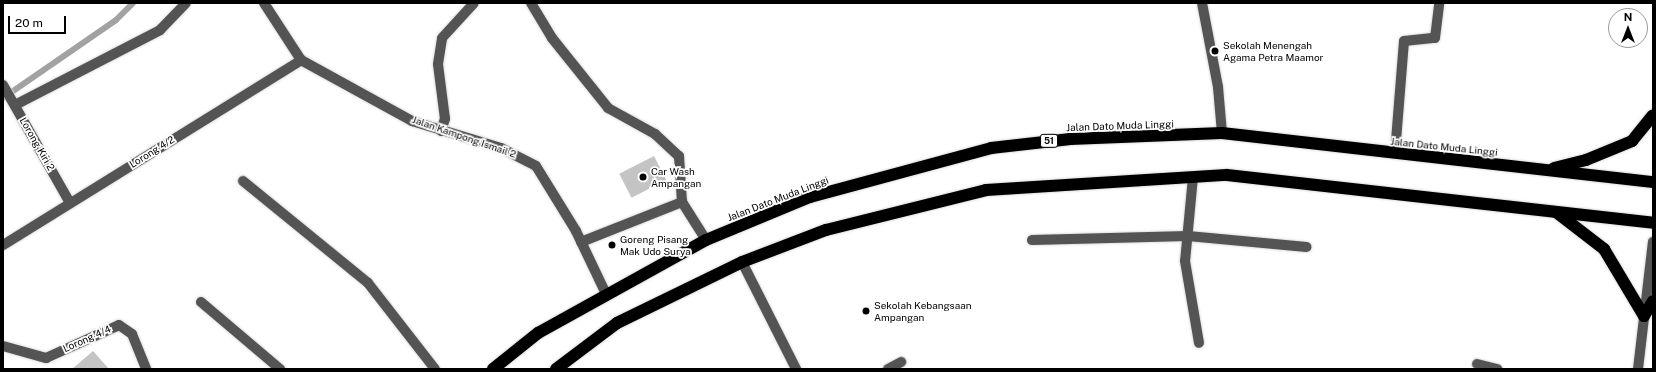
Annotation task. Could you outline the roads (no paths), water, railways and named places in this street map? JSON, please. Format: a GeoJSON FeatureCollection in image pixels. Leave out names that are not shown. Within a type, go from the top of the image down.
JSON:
{"type":"FeatureCollection","features":[{"type":"Feature","properties":{"kind":"highway"},"geometry":{"type":"LineString","coordinates":[[1545,170],[1586,160],[1632,141],[1653,115]]}},
{"type":"Feature","properties":{"kind":"highway","name":"Jalan Dato Muda Linggi"},"geometry":{"type":"LineString","coordinates":[[493,369],[538,333],[706,240],[810,197],[991,148],[1070,139],[1222,133],[1653,182]]}},
{"type":"Feature","properties":{"kind":"highway"},"geometry":{"type":"LineString","coordinates":[[556,369],[618,323],[742,262],[826,230],[986,190],[1227,175],[1653,223]]}},
{"type":"Feature","properties":{"kind":"highway"},"geometry":{"type":"LineString","coordinates":[[1555,211],[1604,249],[1644,316],[1653,301]]}},
{"type":"Feature","properties":{"kind":"street"},"geometry":{"type":"LineString","coordinates":[[15,105],[160,30],[186,3]]}},
{"type":"Feature","properties":{"kind":"street","name":"Jalan Kampong Ismail 2"},"geometry":{"type":"LineString","coordinates":[[264,3],[301,60],[412,121],[501,148],[536,166],[581,242],[606,294]]}},
{"type":"Feature","properties":{"kind":"street"},"geometry":{"type":"LineString","coordinates":[[441,131],[445,119],[438,64],[442,38],[474,3]]}},
{"type":"Feature","properties":{"kind":"street"},"geometry":{"type":"LineString","coordinates":[[531,3],[552,38],[608,108],[655,134],[679,156],[682,202],[706,240]]}},
{"type":"Feature","properties":{"kind":"street"},"geometry":{"type":"LineString","coordinates":[[1202,3],[1218,87],[1222,133]]}},
{"type":"Feature","properties":{"kind":"street"},"geometry":{"type":"LineString","coordinates":[[1394,153],[1404,41],[1435,38],[1439,3]]}},
{"type":"Feature","properties":{"kind":"street","name":"Lorong 4/2"},"geometry":{"type":"LineString","coordinates":[[3,245],[301,60]]}},
{"type":"Feature","properties":{"kind":"street","name":"Lorong Kiri 2"},"geometry":{"type":"LineString","coordinates":[[4,87],[70,203]]}},
{"type":"Feature","properties":{"kind":"street"},"geometry":{"type":"LineString","coordinates":[[1193,177],[1186,261],[1199,343]]}},
{"type":"Feature","properties":{"kind":"street"},"geometry":{"type":"LineString","coordinates":[[243,181],[368,283],[435,369]]}},
{"type":"Feature","properties":{"kind":"street"},"geometry":{"type":"LineString","coordinates":[[581,242],[682,202]]}},
{"type":"Feature","properties":{"kind":"street"},"geometry":{"type":"LineString","coordinates":[[1032,240],[1188,236],[1306,247]]}},
{"type":"Feature","properties":{"kind":"street"},"geometry":{"type":"LineString","coordinates":[[1638,369],[1653,242]]}},
{"type":"Feature","properties":{"kind":"street"},"geometry":{"type":"LineString","coordinates":[[742,262],[796,369]]}},
{"type":"Feature","properties":{"kind":"street"},"geometry":{"type":"LineString","coordinates":[[201,302],[280,369]]}},
{"type":"Feature","properties":{"kind":"street","name":"Lorong 4/4"},"geometry":{"type":"LineString","coordinates":[[3,346],[46,358],[119,325],[132,334],[146,369]]}},
{"type":"Feature","properties":{"kind":"street"},"geometry":{"type":"LineString","coordinates":[[888,369],[901,362]]}},
{"type":"Feature","properties":{"kind":"street"},"geometry":{"type":"LineString","coordinates":[[1477,364],[1497,369]]}},
{"type":"Feature","properties":{"kind":"waterway"},"geometry":{"type":"LineString","coordinates":[[3,98],[116,20],[133,3]]}},
{"type":"Feature","properties":{"kind":"place","name":"Sekolah Menengah Agama Petra Maamor"},"geometry":{"type":"Point","coordinates":[1215,51]}},
{"type":"Feature","properties":{"kind":"place","name":"Car Wash Ampangan"},"geometry":{"type":"Point","coordinates":[643,177]}},
{"type":"Feature","properties":{"kind":"place","name":"Goreng Pisang Mak Udo Surya"},"geometry":{"type":"Point","coordinates":[612,245]}},
{"type":"Feature","properties":{"kind":"place","name":"Sekolah Kebangsaan Ampangan"},"geometry":{"type":"Point","coordinates":[866,311]}}]}
